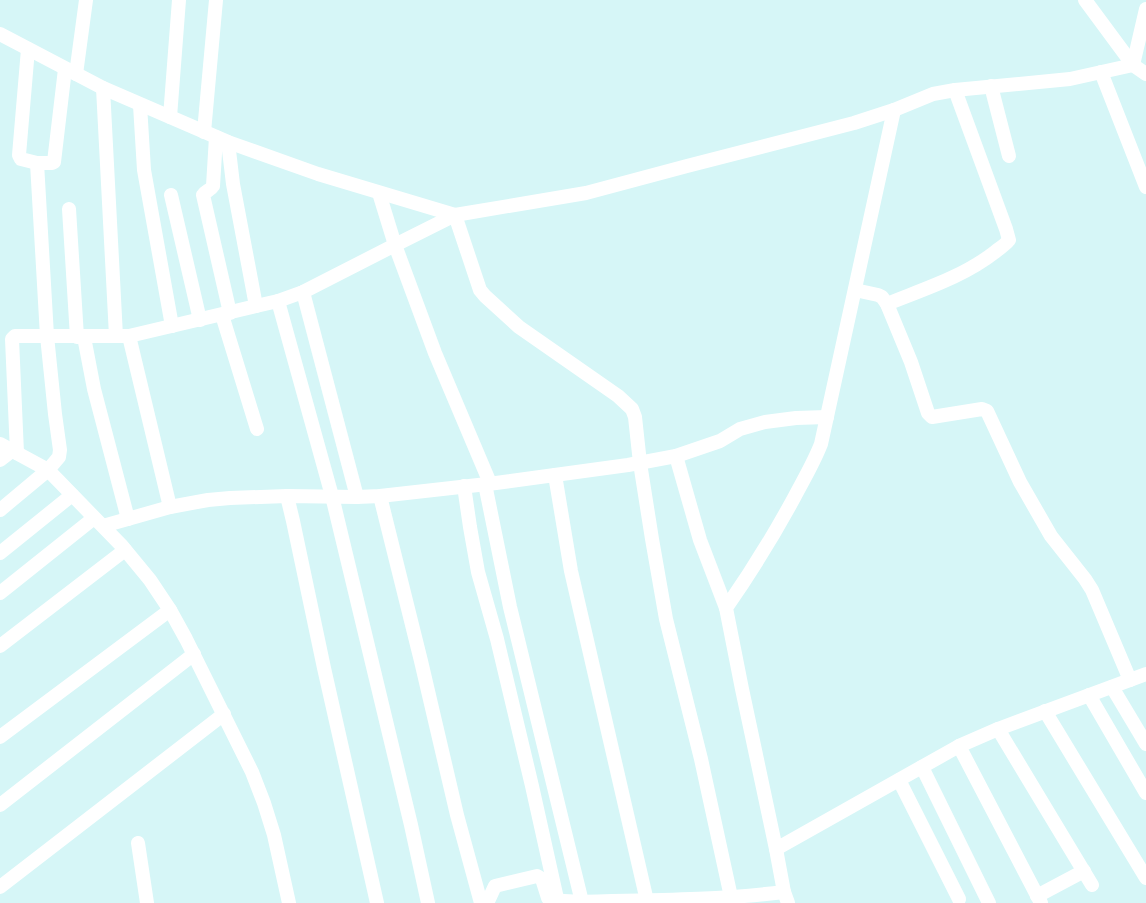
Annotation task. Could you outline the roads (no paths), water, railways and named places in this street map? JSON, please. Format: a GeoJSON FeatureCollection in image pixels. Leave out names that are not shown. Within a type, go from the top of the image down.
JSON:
{"type":"FeatureCollection","features":[{"type":"Feature","properties":{"kind":"street"},"geometry":{"type":"LineString","coordinates":[[28,50],[19,155],[21,159],[37,164],[52,163],[54,162],[86,0]]}},
{"type":"Feature","properties":{"kind":"street"},"geometry":{"type":"LineString","coordinates":[[170,117],[179,0]]}},
{"type":"Feature","properties":{"kind":"street"},"geometry":{"type":"LineString","coordinates":[[216,0],[216,137],[213,186],[203,195],[226,314],[257,429]]}},
{"type":"Feature","properties":{"kind":"street"},"geometry":{"type":"LineString","coordinates":[[1085,0],[1133,66],[1146,74]]}},
{"type":"Feature","properties":{"kind":"street"},"geometry":{"type":"LineString","coordinates":[[1133,66],[1146,9]]}},
{"type":"Feature","properties":{"kind":"street"},"geometry":{"type":"LineString","coordinates":[[0,34],[103,88],[216,137],[318,174],[455,215]]}},
{"type":"Feature","properties":{"kind":"street"},"geometry":{"type":"LineString","coordinates":[[0,460],[10,449],[12,339],[15,336],[122,336],[226,314],[278,301],[303,292],[455,215],[586,193],[854,123],[894,110],[933,94],[954,90],[1070,79],[1133,66]]}},
{"type":"Feature","properties":{"kind":"street"},"geometry":{"type":"LineString","coordinates":[[1101,72],[1146,187]]}},
{"type":"Feature","properties":{"kind":"street"},"geometry":{"type":"LineString","coordinates":[[991,86],[1009,156]]}},
{"type":"Feature","properties":{"kind":"street"},"geometry":{"type":"LineString","coordinates":[[103,88],[122,336],[170,507]]}},
{"type":"Feature","properties":{"kind":"street"},"geometry":{"type":"LineString","coordinates":[[887,304],[970,268],[983,261],[1009,240],[954,90]]}},
{"type":"Feature","properties":{"kind":"street"},"geometry":{"type":"LineString","coordinates":[[140,104],[144,170],[172,326]]}},
{"type":"Feature","properties":{"kind":"street"},"geometry":{"type":"LineString","coordinates":[[726,608],[739,591],[784,517],[821,444],[894,110]]}},
{"type":"Feature","properties":{"kind":"street"},"geometry":{"type":"LineString","coordinates":[[216,137],[234,192],[256,306]]}},
{"type":"Feature","properties":{"kind":"street"},"geometry":{"type":"LineString","coordinates":[[0,510],[48,470],[58,457],[60,450],[47,336],[37,164]]}},
{"type":"Feature","properties":{"kind":"street"},"geometry":{"type":"LineString","coordinates":[[379,193],[395,245],[435,353],[488,484],[513,616],[582,902]]}},
{"type":"Feature","properties":{"kind":"street"},"geometry":{"type":"LineString","coordinates":[[171,195],[200,320]]}},
{"type":"Feature","properties":{"kind":"street"},"geometry":{"type":"LineString","coordinates":[[69,209],[80,337],[128,519]]}},
{"type":"Feature","properties":{"kind":"street"},"geometry":{"type":"LineString","coordinates":[[455,215],[480,290],[485,296],[519,327],[618,396],[632,409],[635,417],[640,462],[666,620],[701,759],[731,897]]}},
{"type":"Feature","properties":{"kind":"street"},"geometry":{"type":"LineString","coordinates":[[776,849],[959,746],[998,729],[1089,695],[1140,679],[1092,590],[1051,536],[1020,482],[987,411],[982,410],[937,417],[932,417],[928,414],[913,369],[887,304],[878,295],[855,290]]}},
{"type":"Feature","properties":{"kind":"street"},"geometry":{"type":"LineString","coordinates":[[303,292],[357,497]]}},
{"type":"Feature","properties":{"kind":"street"},"geometry":{"type":"LineString","coordinates":[[278,301],[332,496],[428,903]]}},
{"type":"Feature","properties":{"kind":"street"},"geometry":{"type":"LineString","coordinates":[[0,593],[98,522],[128,519],[170,507],[208,500],[287,496],[380,496],[555,475],[676,456],[720,441],[740,429],[766,422],[796,418],[827,417]]}},
{"type":"Feature","properties":{"kind":"street"},"geometry":{"type":"LineString","coordinates":[[10,449],[48,470],[125,550],[150,580],[170,610],[194,654],[252,772],[274,835],[289,903]]}},
{"type":"Feature","properties":{"kind":"street"},"geometry":{"type":"LineString","coordinates":[[488,901],[495,886],[537,876],[542,879],[548,898],[558,902],[632,902],[731,897],[761,899],[786,897],[726,608],[700,540],[676,456]]}},
{"type":"Feature","properties":{"kind":"street"},"geometry":{"type":"LineString","coordinates":[[555,475],[571,571],[647,901]]}},
{"type":"Feature","properties":{"kind":"street"},"geometry":{"type":"LineString","coordinates":[[464,486],[478,572],[526,759],[558,902]]}},
{"type":"Feature","properties":{"kind":"street"},"geometry":{"type":"LineString","coordinates":[[0,553],[72,495]]}},
{"type":"Feature","properties":{"kind":"street"},"geometry":{"type":"LineString","coordinates":[[287,496],[377,903]]}},
{"type":"Feature","properties":{"kind":"street"},"geometry":{"type":"LineString","coordinates":[[380,496],[457,815],[488,901]]}},
{"type":"Feature","properties":{"kind":"street"},"geometry":{"type":"LineString","coordinates":[[0,646],[125,550]]}},
{"type":"Feature","properties":{"kind":"street"},"geometry":{"type":"LineString","coordinates":[[0,736],[170,610]]}},
{"type":"Feature","properties":{"kind":"street"},"geometry":{"type":"LineString","coordinates":[[0,805],[194,654]]}},
{"type":"Feature","properties":{"kind":"street"},"geometry":{"type":"LineString","coordinates":[[1112,687],[1146,744]]}},
{"type":"Feature","properties":{"kind":"street"},"geometry":{"type":"LineString","coordinates":[[1089,695],[1146,793]]}},
{"type":"Feature","properties":{"kind":"street"},"geometry":{"type":"LineString","coordinates":[[1046,711],[1146,878]]}},
{"type":"Feature","properties":{"kind":"street"},"geometry":{"type":"LineString","coordinates":[[0,887],[224,714]]}},
{"type":"Feature","properties":{"kind":"street"},"geometry":{"type":"LineString","coordinates":[[998,729],[1092,885]]}},
{"type":"Feature","properties":{"kind":"street"},"geometry":{"type":"LineString","coordinates":[[959,746],[1039,899],[1084,871]]}},
{"type":"Feature","properties":{"kind":"street"},"geometry":{"type":"LineString","coordinates":[[922,767],[989,903]]}},
{"type":"Feature","properties":{"kind":"street"},"geometry":{"type":"LineString","coordinates":[[899,780],[959,899]]}},
{"type":"Feature","properties":{"kind":"street"},"geometry":{"type":"LineString","coordinates":[[138,843],[147,903]]}}]}
